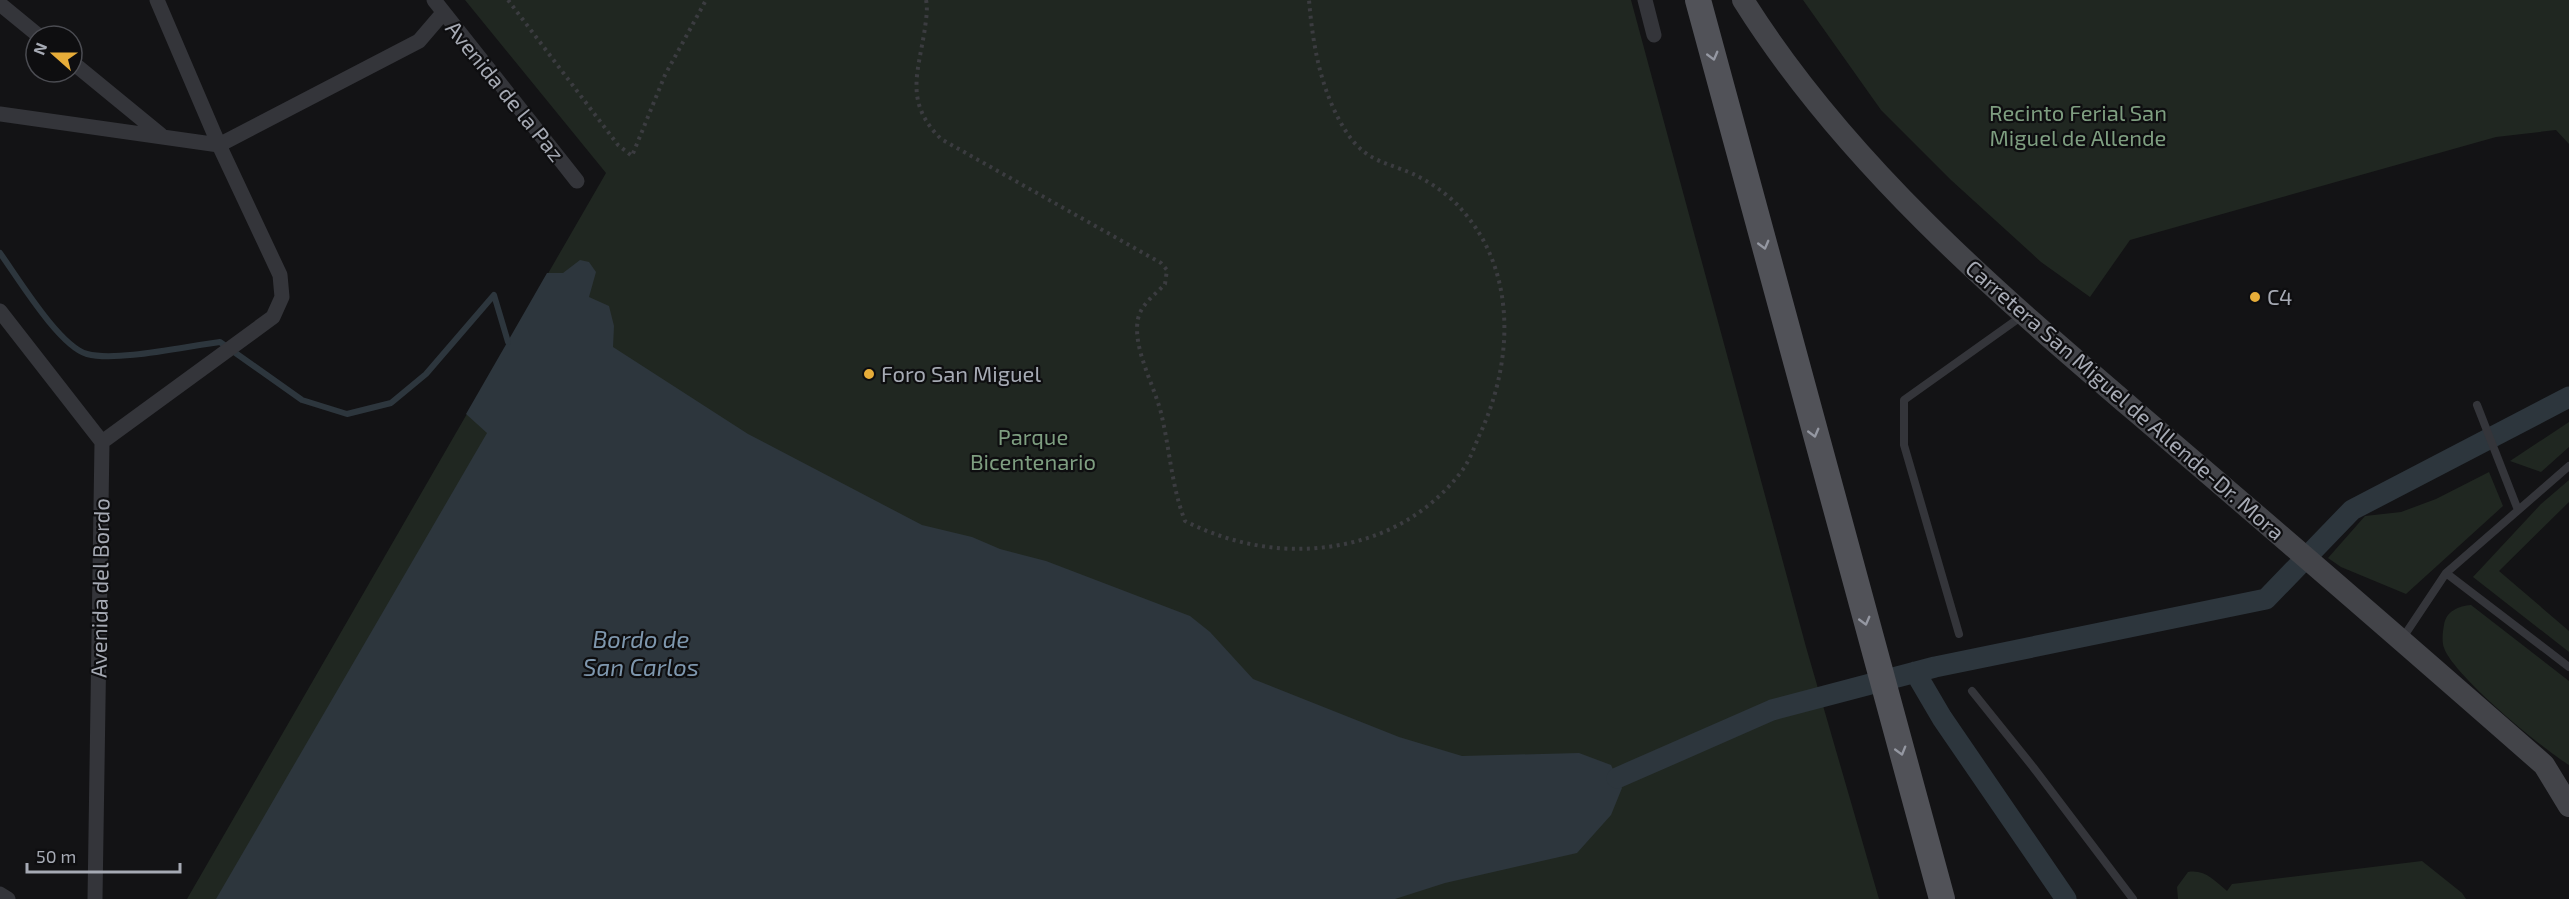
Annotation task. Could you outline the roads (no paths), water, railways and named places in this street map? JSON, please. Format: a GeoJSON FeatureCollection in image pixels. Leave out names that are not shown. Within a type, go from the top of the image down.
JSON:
{"type":"FeatureCollection","features":[{"type":"Feature","properties":{"kind":"main road"},"geometry":{"type":"LineString","coordinates":[[1698,0],[1942,899]]}},
{"type":"Feature","properties":{"kind":"main road","name":"Carretera San Miguel de Allende-Dr. Mora"},"geometry":{"type":"LineString","coordinates":[[1743,0],[1769,41],[1826,114],[1946,243],[2023,315],[2320,569],[2544,765],[2569,806]]}},
{"type":"Feature","properties":{"kind":"main road","name":"Carretera San Miguel de Allende-Dr. Mora"},"geometry":{"type":"LineString","coordinates":[[2544,765],[2569,775]]}},
{"type":"Feature","properties":{"kind":"street"},"geometry":{"type":"LineString","coordinates":[[0,311],[102,442],[214,363],[273,317],[282,297],[280,274],[219,145],[157,0]]}},
{"type":"Feature","properties":{"kind":"street","name":"Avenida de la Paz"},"geometry":{"type":"LineString","coordinates":[[434,0],[577,182]]}},
{"type":"Feature","properties":{"kind":"street"},"geometry":{"type":"LineString","coordinates":[[1645,0],[1654,35]]}},
{"type":"Feature","properties":{"kind":"street"},"geometry":{"type":"LineString","coordinates":[[0,4],[24,24]]}},
{"type":"Feature","properties":{"kind":"street"},"geometry":{"type":"LineString","coordinates":[[0,114],[162,135],[219,145],[419,41],[443,13]]}},
{"type":"Feature","properties":{"kind":"street"},"geometry":{"type":"LineString","coordinates":[[84,72],[162,135]]}},
{"type":"Feature","properties":{"kind":"street","name":"Avenida del Bordo"},"geometry":{"type":"LineString","coordinates":[[95,899],[102,442]]}},
{"type":"Feature","properties":{"kind":"street"},"geometry":{"type":"LineString","coordinates":[[0,894],[8,899]]}},
{"type":"Feature","properties":{"kind":"lane"},"geometry":{"type":"LineString","coordinates":[[1959,634],[1904,445],[1904,399],[2023,315]]}},
{"type":"Feature","properties":{"kind":"lane"},"geometry":{"type":"LineString","coordinates":[[2478,405],[2518,510]]}},
{"type":"Feature","properties":{"kind":"lane"},"geometry":{"type":"LineString","coordinates":[[2401,640],[2446,573],[2569,466]]}},
{"type":"Feature","properties":{"kind":"lane"},"geometry":{"type":"LineString","coordinates":[[2446,573],[2569,667]]}},
{"type":"Feature","properties":{"kind":"lane"},"geometry":{"type":"LineString","coordinates":[[1972,691],[2033,766],[2133,899]]}},
{"type":"Feature","properties":{"kind":"water","name":"Bordo de San Carlos"},"geometry":{"type":"Polygon","coordinates":[[[580,260],[589,262],[596,272],[589,297],[609,306],[614,326],[613,347],[748,434],[922,525],[972,537],[1000,549],[1046,561],[1190,616],[1210,632],[1253,679],[1399,737],[1462,756],[1579,753],[1611,765],[1622,788],[1611,815],[1577,853],[1445,883],[1395,899],[216,899],[487,433],[466,414],[547,273],[563,273],[580,260]]]}},
{"type":"Feature","properties":{"kind":"waterway"},"geometry":{"type":"LineString","coordinates":[[0,253],[52,325],[76,348],[87,354],[134,355],[220,342],[302,400],[347,414],[391,403],[426,374],[494,295],[508,342]]}},
{"type":"Feature","properties":{"kind":"waterway"},"geometry":{"type":"LineString","coordinates":[[1617,778],[1772,710],[1935,667],[2266,599],[2352,510],[2569,397]]}},
{"type":"Feature","properties":{"kind":"waterway"},"geometry":{"type":"LineString","coordinates":[[1915,672],[1942,718],[2066,899]]}},
{"type":"Feature","properties":{"kind":"place","name":"C4"},"geometry":{"type":"Point","coordinates":[2255,297]}},
{"type":"Feature","properties":{"kind":"place","name":"Foro San Miguel"},"geometry":{"type":"Point","coordinates":[869,374]}},
{"type":"Feature","properties":{"kind":"park label","name":"Recinto Ferial San Miguel de Allende"},"geometry":{"type":"Point","coordinates":[2078,126]}},
{"type":"Feature","properties":{"kind":"park label","name":"Parque Bicentenario"},"geometry":{"type":"Point","coordinates":[1033,450]}}]}
